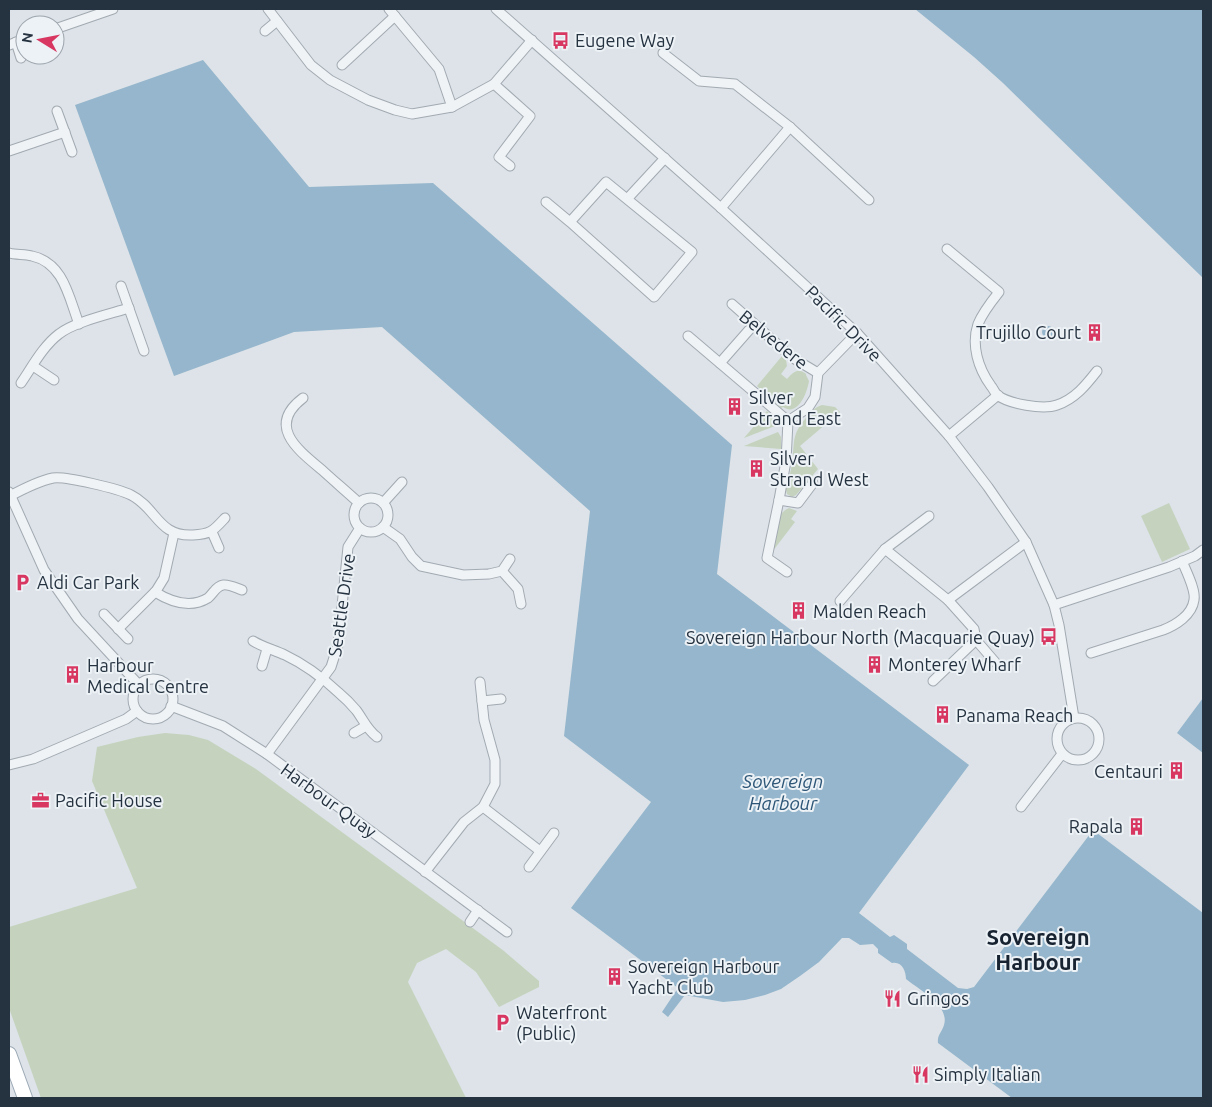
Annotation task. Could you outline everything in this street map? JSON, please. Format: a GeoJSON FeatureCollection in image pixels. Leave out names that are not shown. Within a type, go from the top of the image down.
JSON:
{"type":"FeatureCollection","features":[{"type":"Feature","properties":{"kind":"main road"},"geometry":{"type":"LineString","coordinates":[[9,1054],[25,1098]]}},
{"type":"Feature","properties":{"kind":"street"},"geometry":{"type":"LineString","coordinates":[[65,26],[113,9]]}},
{"type":"Feature","properties":{"kind":"street"},"geometry":{"type":"LineString","coordinates":[[268,9],[311,65],[330,80],[348,91],[388,108],[412,114],[452,107],[494,84],[532,40]]}},
{"type":"Feature","properties":{"kind":"street","name":"Pacific Drive"},"geometry":{"type":"LineString","coordinates":[[496,9],[721,208],[857,333],[949,436],[988,487],[1026,542],[1054,605],[1074,718]]}},
{"type":"Feature","properties":{"kind":"street"},"geometry":{"type":"LineString","coordinates":[[342,65],[392,12],[439,69],[452,107]]}},
{"type":"Feature","properties":{"kind":"street"},"geometry":{"type":"LineString","coordinates":[[265,31],[277,21]]}},
{"type":"Feature","properties":{"kind":"street"},"geometry":{"type":"LineString","coordinates":[[663,52],[699,82],[735,84],[790,128],[869,200]]}},
{"type":"Feature","properties":{"kind":"street"},"geometry":{"type":"LineString","coordinates":[[494,84],[530,116],[500,157],[510,166]]}},
{"type":"Feature","properties":{"kind":"street"},"geometry":{"type":"LineString","coordinates":[[57,111],[72,152]]}},
{"type":"Feature","properties":{"kind":"street"},"geometry":{"type":"LineString","coordinates":[[721,208],[790,128]]}},
{"type":"Feature","properties":{"kind":"street"},"geometry":{"type":"LineString","coordinates":[[9,151],[65,132]]}},
{"type":"Feature","properties":{"kind":"street"},"geometry":{"type":"LineString","coordinates":[[628,198],[665,158]]}},
{"type":"Feature","properties":{"kind":"street"},"geometry":{"type":"LineString","coordinates":[[546,202],[654,297],[692,252],[606,182],[570,222]]}},
{"type":"Feature","properties":{"kind":"street"},"geometry":{"type":"LineString","coordinates":[[947,248],[999,292],[984,311],[978,324],[975,340],[976,357],[982,375],[998,395],[1028,406],[1040,408],[1056,406],[1071,399],[1085,387],[1097,371]]}},
{"type":"Feature","properties":{"kind":"street"},"geometry":{"type":"LineString","coordinates":[[9,253],[31,255],[47,262],[53,267],[63,281],[80,324]]}},
{"type":"Feature","properties":{"kind":"street"},"geometry":{"type":"LineString","coordinates":[[121,286],[144,351]]}},
{"type":"Feature","properties":{"kind":"street","name":"Belvedere"},"geometry":{"type":"LineString","coordinates":[[732,304],[793,358],[818,373]]}},
{"type":"Feature","properties":{"kind":"street"},"geometry":{"type":"LineString","coordinates":[[21,383],[40,354],[59,334],[80,324],[129,308]]}},
{"type":"Feature","properties":{"kind":"street"},"geometry":{"type":"LineString","coordinates":[[720,364],[749,330]]}},
{"type":"Feature","properties":{"kind":"street"},"geometry":{"type":"LineString","coordinates":[[788,421],[808,408],[815,397],[818,373],[857,333]]}},
{"type":"Feature","properties":{"kind":"street"},"geometry":{"type":"LineString","coordinates":[[688,336],[788,421]]}},
{"type":"Feature","properties":{"kind":"street"},"geometry":{"type":"LineString","coordinates":[[33,366],[54,380]]}},
{"type":"Feature","properties":{"kind":"street"},"geometry":{"type":"LineString","coordinates":[[949,436],[998,395]]}},
{"type":"Feature","properties":{"kind":"street"},"geometry":{"type":"LineString","coordinates":[[303,398],[294,404],[286,419],[286,432],[290,440],[359,503]]}},
{"type":"Feature","properties":{"kind":"street"},"geometry":{"type":"LineString","coordinates":[[787,572],[767,558],[786,461],[788,421]]}},
{"type":"Feature","properties":{"kind":"street"},"geometry":{"type":"LineString","coordinates":[[139,685],[78,620],[44,570],[10,494],[52,478],[80,481],[130,494],[144,504],[158,521],[174,533],[189,535],[212,532],[225,518]]}},
{"type":"Feature","properties":{"kind":"street"},"geometry":{"type":"LineString","coordinates":[[383,503],[402,482]]}},
{"type":"Feature","properties":{"kind":"street"},"geometry":{"type":"LineString","coordinates":[[779,500],[798,503],[813,483]]}},
{"type":"Feature","properties":{"kind":"street"},"geometry":{"type":"LineString","coordinates":[[371,498],[383,503],[388,514],[383,527],[372,532],[360,528],[354,516],[359,503],[371,498]]}},
{"type":"Feature","properties":{"kind":"street"},"geometry":{"type":"LineString","coordinates":[[840,601],[884,549],[929,516]]}},
{"type":"Feature","properties":{"kind":"street"},"geometry":{"type":"LineString","coordinates":[[383,527],[400,539],[412,557],[421,566],[463,575],[489,574],[502,571],[510,559]]}},
{"type":"Feature","properties":{"kind":"street","name":"Seattle Drive"},"geometry":{"type":"LineString","coordinates":[[267,754],[332,667],[336,655],[348,547],[360,528]]}},
{"type":"Feature","properties":{"kind":"street"},"geometry":{"type":"LineString","coordinates":[[212,532],[220,548]]}},
{"type":"Feature","properties":{"kind":"street"},"geometry":{"type":"LineString","coordinates":[[118,628],[155,592],[164,578],[174,533]]}},
{"type":"Feature","properties":{"kind":"street"},"geometry":{"type":"LineString","coordinates":[[948,600],[1026,542]]}},
{"type":"Feature","properties":{"kind":"street"},"geometry":{"type":"LineString","coordinates":[[884,549],[948,600],[974,629],[976,640],[995,662]]}},
{"type":"Feature","properties":{"kind":"street"},"geometry":{"type":"LineString","coordinates":[[1054,605],[1182,561],[1203,550]]}},
{"type":"Feature","properties":{"kind":"street"},"geometry":{"type":"LineString","coordinates":[[1091,652],[1163,630],[1173,626],[1187,615],[1194,600],[1190,581],[1182,561]]}},
{"type":"Feature","properties":{"kind":"street"},"geometry":{"type":"LineString","coordinates":[[502,571],[518,589],[521,604]]}},
{"type":"Feature","properties":{"kind":"street"},"geometry":{"type":"LineString","coordinates":[[155,592],[168,599],[188,604],[208,598],[219,586],[225,585],[242,590]]}},
{"type":"Feature","properties":{"kind":"street"},"geometry":{"type":"LineString","coordinates":[[104,614],[128,639]]}},
{"type":"Feature","properties":{"kind":"street"},"geometry":{"type":"LineString","coordinates":[[933,681],[976,640]]}},
{"type":"Feature","properties":{"kind":"street"},"geometry":{"type":"LineString","coordinates":[[253,641],[297,661],[322,679],[351,704],[370,733],[377,738]]}},
{"type":"Feature","properties":{"kind":"street"},"geometry":{"type":"LineString","coordinates":[[262,666],[267,649]]}},
{"type":"Feature","properties":{"kind":"street"},"geometry":{"type":"LineString","coordinates":[[149,679],[166,684],[172,694],[171,706],[168,712],[156,718],[142,716],[137,711],[133,698],[139,685],[149,679]]}},
{"type":"Feature","properties":{"kind":"street"},"geometry":{"type":"LineString","coordinates":[[425,872],[464,822],[483,807],[492,791],[496,777],[496,768],[484,720],[480,682]]}},
{"type":"Feature","properties":{"kind":"street"},"geometry":{"type":"LineString","coordinates":[[482,701],[501,699]]}},
{"type":"Feature","properties":{"kind":"street","name":"Harbour Quay"},"geometry":{"type":"LineString","coordinates":[[171,706],[223,726],[267,754],[507,932]]}},
{"type":"Feature","properties":{"kind":"street"},"geometry":{"type":"LineString","coordinates":[[9,765],[33,759],[55,750],[126,719],[137,711]]}},
{"type":"Feature","properties":{"kind":"street"},"geometry":{"type":"LineString","coordinates":[[1074,718],[1081,718],[1094,724],[1098,730],[1099,744],[1094,754],[1082,760],[1068,758],[1062,754],[1057,742],[1057,736],[1062,724],[1074,718]]}},
{"type":"Feature","properties":{"kind":"street"},"geometry":{"type":"LineString","coordinates":[[354,733],[366,726]]}},
{"type":"Feature","properties":{"kind":"street"},"geometry":{"type":"LineString","coordinates":[[1021,807],[1062,754]]}},
{"type":"Feature","properties":{"kind":"street"},"geometry":{"type":"LineString","coordinates":[[483,807],[540,851]]}},
{"type":"Feature","properties":{"kind":"street"},"geometry":{"type":"LineString","coordinates":[[529,868],[554,833]]}},
{"type":"Feature","properties":{"kind":"street"},"geometry":{"type":"LineString","coordinates":[[470,922],[478,910]]}},
{"type":"Feature","properties":{"kind":"green space"},"geometry":{"type":"Polygon","coordinates":[[[782,356],[786,360],[787,366],[781,374],[787,379],[794,372],[800,371],[806,374],[809,381],[804,397],[793,409],[781,408],[757,386],[782,356]]]}},
{"type":"Feature","properties":{"kind":"green space"},"geometry":{"type":"Polygon","coordinates":[[[822,405],[835,407],[840,412],[800,446],[818,469],[796,495],[792,497],[787,494],[786,490],[792,466],[796,433],[810,413],[822,405]]]}},
{"type":"Feature","properties":{"kind":"green space"},"geometry":{"type":"Polygon","coordinates":[[[767,411],[775,420],[775,426],[744,438],[767,411]]]}},
{"type":"Feature","properties":{"kind":"green space"},"geometry":{"type":"Polygon","coordinates":[[[778,432],[781,437],[781,449],[744,446],[778,432]]]}},
{"type":"Feature","properties":{"kind":"green space"},"geometry":{"type":"Polygon","coordinates":[[[1169,503],[1190,549],[1162,562],[1141,516],[1169,503]]]}},
{"type":"Feature","properties":{"kind":"green space"},"geometry":{"type":"Polygon","coordinates":[[[789,508],[797,511],[791,519],[795,522],[772,552],[774,534],[780,515],[789,508]]]}},
{"type":"Feature","properties":{"kind":"green space"},"geometry":{"type":"Polygon","coordinates":[[[165,733],[189,735],[208,740],[256,769],[504,951],[539,981],[539,987],[499,1007],[476,972],[446,949],[417,963],[408,982],[466,1098],[41,1098],[9,1008],[9,927],[137,888],[92,781],[97,747],[138,737],[165,733]]]}},
{"type":"Feature","properties":{"kind":"water"},"geometry":{"type":"Polygon","coordinates":[[[915,9],[1203,9],[1203,278],[1003,83],[915,9]]]}},
{"type":"Feature","properties":{"kind":"water","name":"Sovereign Harbour"},"geometry":{"type":"Polygon","coordinates":[[[203,60],[309,187],[433,183],[732,445],[717,574],[969,765],[859,913],[890,937],[894,935],[907,944],[907,949],[958,988],[967,989],[974,987],[1090,834],[1097,833],[1203,913],[1203,1098],[1012,1098],[938,1043],[945,1018],[942,1011],[932,999],[906,979],[901,965],[892,963],[878,953],[878,949],[873,944],[860,945],[849,938],[842,938],[819,962],[781,989],[745,1000],[723,1002],[685,995],[668,1017],[662,1012],[678,988],[571,908],[651,802],[564,736],[590,511],[382,327],[294,332],[174,376],[75,105],[203,60]]]}},
{"type":"Feature","properties":{"kind":"water","name":"Trujillo Court"},"geometry":{"type":"Polygon","coordinates":[[[1050,326],[1053,327],[1053,337],[1046,338],[1043,337],[1042,330],[1043,327],[1050,326]]]}},
{"type":"Feature","properties":{"kind":"water"},"geometry":{"type":"Polygon","coordinates":[[[1203,698],[1203,753],[1177,733],[1203,698]]]}},
{"type":"Feature","properties":{"kind":"place","name":"Eugene Way"},"geometry":{"type":"Point","coordinates":[561,40]}},
{"type":"Feature","properties":{"kind":"place","name":"Trujillo Court"},"geometry":{"type":"Point","coordinates":[1095,332]}},
{"type":"Feature","properties":{"kind":"place","name":"Silver Strand East"},"geometry":{"type":"Point","coordinates":[735,407]}},
{"type":"Feature","properties":{"kind":"place","name":"Silver Strand West"},"geometry":{"type":"Point","coordinates":[756,468]}},
{"type":"Feature","properties":{"kind":"place","name":"Aldi Car Park"},"geometry":{"type":"Point","coordinates":[23,582]}},
{"type":"Feature","properties":{"kind":"place","name":"Malden Reach"},"geometry":{"type":"Point","coordinates":[799,611]}},
{"type":"Feature","properties":{"kind":"place","name":"Sovereign Harbour North (Macquarie Quay)"},"geometry":{"type":"Point","coordinates":[1049,637]}},
{"type":"Feature","properties":{"kind":"place","name":"Monterey Wharf"},"geometry":{"type":"Point","coordinates":[874,664]}},
{"type":"Feature","properties":{"kind":"place","name":"Harbour Medical Centre"},"geometry":{"type":"Point","coordinates":[73,675]}},
{"type":"Feature","properties":{"kind":"place","name":"Panama Reach"},"geometry":{"type":"Point","coordinates":[942,715]}},
{"type":"Feature","properties":{"kind":"place","name":"Centauri"},"geometry":{"type":"Point","coordinates":[1177,771]}},
{"type":"Feature","properties":{"kind":"place","name":"Pacific House"},"geometry":{"type":"Point","coordinates":[41,800]}},
{"type":"Feature","properties":{"kind":"place","name":"Rapala"},"geometry":{"type":"Point","coordinates":[1137,826]}},
{"type":"Feature","properties":{"kind":"place","name":"Sovereign Harbour Yacht Club"},"geometry":{"type":"Point","coordinates":[614,976]}},
{"type":"Feature","properties":{"kind":"place","name":"Gringos"},"geometry":{"type":"Point","coordinates":[893,998]}},
{"type":"Feature","properties":{"kind":"place","name":"Waterfront (Public)"},"geometry":{"type":"Point","coordinates":[502,1022]}},
{"type":"Feature","properties":{"kind":"place","name":"Simply Italian"},"geometry":{"type":"Point","coordinates":[920,1074]}},
{"type":"Feature","properties":{"kind":"district","name":"Sovereign Harbour"},"geometry":{"type":"Point","coordinates":[1038,948]}}]}
